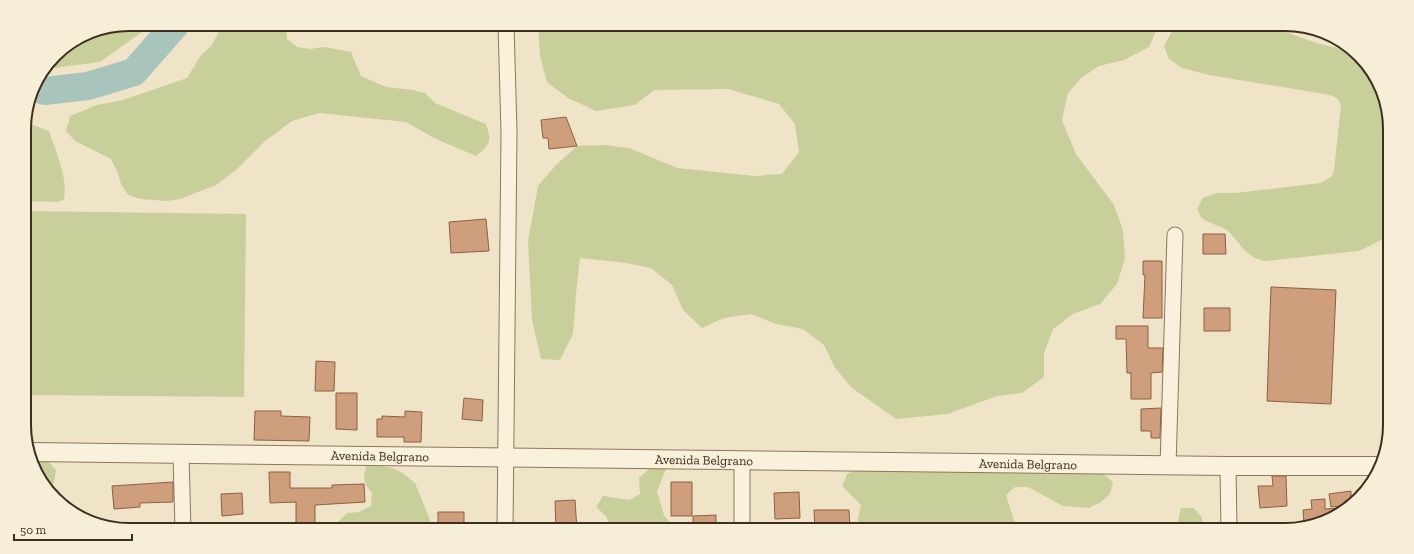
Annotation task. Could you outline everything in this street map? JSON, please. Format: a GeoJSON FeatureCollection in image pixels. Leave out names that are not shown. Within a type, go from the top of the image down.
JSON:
{"type":"FeatureCollection","features":[{"type":"Feature","properties":{"kind":"street"},"geometry":{"type":"LineString","coordinates":[[505,523],[509,132],[506,31]]}},
{"type":"Feature","properties":{"kind":"street"},"geometry":{"type":"LineString","coordinates":[[1168,466],[1175,234]]}},
{"type":"Feature","properties":{"kind":"street","name":"Avenida Belgrano"},"geometry":{"type":"LineString","coordinates":[[35,452],[1168,466],[1374,466]]}},
{"type":"Feature","properties":{"kind":"street"},"geometry":{"type":"LineString","coordinates":[[182,454],[183,523]]}},
{"type":"Feature","properties":{"kind":"street"},"geometry":{"type":"LineString","coordinates":[[742,460],[742,523]]}},
{"type":"Feature","properties":{"kind":"street"},"geometry":{"type":"LineString","coordinates":[[1228,466],[1229,523]]}},
{"type":"Feature","properties":{"kind":"green space"},"geometry":{"type":"Polygon","coordinates":[[[123,31],[143,31],[100,62],[53,67],[65,55],[92,38],[123,31]]]}},
{"type":"Feature","properties":{"kind":"green space"},"geometry":{"type":"Polygon","coordinates":[[[219,31],[286,31],[287,39],[297,47],[310,49],[324,47],[351,52],[361,76],[386,87],[425,93],[435,103],[486,124],[489,135],[487,146],[476,156],[436,139],[406,122],[319,113],[292,121],[264,142],[236,170],[216,185],[180,199],[167,201],[140,199],[128,195],[121,184],[111,159],[75,141],[66,131],[70,116],[97,105],[123,100],[187,78],[201,55],[212,45],[219,31]]]}},
{"type":"Feature","properties":{"kind":"green space"},"geometry":{"type":"Polygon","coordinates":[[[538,31],[1156,31],[1149,47],[1124,60],[1099,66],[1081,78],[1068,93],[1062,120],[1076,154],[1114,205],[1123,230],[1125,259],[1117,284],[1100,304],[1073,314],[1053,329],[1044,353],[1044,377],[1022,393],[997,396],[948,414],[896,419],[852,388],[835,368],[824,345],[803,329],[776,324],[751,314],[724,318],[702,328],[683,310],[672,285],[651,268],[626,263],[580,258],[573,334],[560,360],[541,359],[532,320],[528,241],[538,186],[556,165],[577,146],[604,145],[629,148],[677,168],[756,176],[782,174],[799,152],[795,124],[779,104],[728,89],[654,90],[635,105],[596,111],[568,98],[547,82],[540,56],[538,31]]]}},
{"type":"Feature","properties":{"kind":"green space"},"geometry":{"type":"Polygon","coordinates":[[[1172,31],[1281,31],[1320,44],[1340,48],[1349,55],[1359,65],[1373,86],[1381,110],[1383,129],[1383,239],[1359,251],[1265,261],[1253,257],[1244,250],[1229,232],[1203,219],[1197,209],[1203,198],[1217,193],[1235,193],[1321,183],[1332,176],[1334,170],[1341,105],[1338,99],[1330,95],[1209,75],[1182,68],[1169,59],[1164,46],[1172,31]]]}},
{"type":"Feature","properties":{"kind":"green space"},"geometry":{"type":"Polygon","coordinates":[[[31,125],[49,131],[58,156],[63,174],[65,191],[64,200],[57,202],[31,201],[31,125]]]}},
{"type":"Feature","properties":{"kind":"green space"},"geometry":{"type":"Polygon","coordinates":[[[31,211],[246,214],[244,397],[31,395],[31,211]]]}},
{"type":"Feature","properties":{"kind":"green space"},"geometry":{"type":"Polygon","coordinates":[[[36,457],[47,460],[56,470],[54,483],[52,484],[48,479],[36,457]]]}},
{"type":"Feature","properties":{"kind":"green space"},"geometry":{"type":"Polygon","coordinates":[[[659,463],[667,467],[657,491],[664,515],[670,523],[609,523],[606,516],[596,507],[603,496],[630,500],[640,494],[639,478],[659,463]]]}},
{"type":"Feature","properties":{"kind":"green space"},"geometry":{"type":"Polygon","coordinates":[[[367,464],[393,468],[404,474],[415,483],[430,523],[338,523],[347,513],[359,512],[371,506],[372,493],[366,485],[364,479],[367,464]]]}},
{"type":"Feature","properties":{"kind":"green space"},"geometry":{"type":"Polygon","coordinates":[[[860,469],[1051,470],[1103,474],[1113,482],[1110,494],[1101,502],[1089,508],[1063,506],[1028,487],[1015,487],[1006,495],[1015,523],[858,523],[861,505],[842,486],[847,474],[860,469]]]}},
{"type":"Feature","properties":{"kind":"green space"},"geometry":{"type":"Polygon","coordinates":[[[1181,508],[1194,508],[1202,518],[1202,523],[1178,523],[1181,508]]]}},
{"type":"Feature","properties":{"kind":"building"},"geometry":{"type":"Polygon","coordinates":[[[566,117],[577,146],[549,149],[548,138],[543,138],[541,120],[566,117]]]}},
{"type":"Feature","properties":{"kind":"building"},"geometry":{"type":"Polygon","coordinates":[[[486,219],[489,251],[451,253],[449,222],[486,219]]]}},
{"type":"Feature","properties":{"kind":"building"},"geometry":{"type":"Polygon","coordinates":[[[1203,234],[1225,234],[1226,254],[1203,254],[1203,234]]]}},
{"type":"Feature","properties":{"kind":"building"},"geometry":{"type":"Polygon","coordinates":[[[1143,261],[1162,261],[1162,318],[1143,318],[1145,275],[1143,275],[1143,261]]]}},
{"type":"Feature","properties":{"kind":"building"},"geometry":{"type":"Polygon","coordinates":[[[1271,287],[1336,290],[1331,404],[1267,401],[1271,287]]]}},
{"type":"Feature","properties":{"kind":"building"},"geometry":{"type":"Polygon","coordinates":[[[1204,308],[1230,308],[1230,331],[1204,331],[1204,308]]]}},
{"type":"Feature","properties":{"kind":"building"},"geometry":{"type":"Polygon","coordinates":[[[1116,326],[1148,326],[1148,348],[1163,348],[1162,372],[1151,373],[1151,399],[1131,399],[1131,373],[1127,373],[1126,339],[1116,339],[1116,326]]]}},
{"type":"Feature","properties":{"kind":"building"},"geometry":{"type":"Polygon","coordinates":[[[316,361],[335,362],[334,391],[315,391],[316,361]]]}},
{"type":"Feature","properties":{"kind":"building"},"geometry":{"type":"Polygon","coordinates":[[[336,393],[357,393],[357,430],[336,429],[336,393]]]}},
{"type":"Feature","properties":{"kind":"building"},"geometry":{"type":"Polygon","coordinates":[[[464,398],[483,400],[482,421],[462,419],[464,398]]]}},
{"type":"Feature","properties":{"kind":"building"},"geometry":{"type":"Polygon","coordinates":[[[1161,408],[1160,438],[1151,438],[1151,431],[1141,431],[1141,409],[1161,408]]]}},
{"type":"Feature","properties":{"kind":"building"},"geometry":{"type":"Polygon","coordinates":[[[255,411],[281,411],[281,416],[310,417],[309,441],[254,440],[255,411]]]}},
{"type":"Feature","properties":{"kind":"building"},"geometry":{"type":"Polygon","coordinates":[[[405,411],[422,412],[421,442],[404,442],[404,437],[377,437],[377,419],[382,419],[382,416],[405,417],[405,411]]]}},
{"type":"Feature","properties":{"kind":"building"},"geometry":{"type":"Polygon","coordinates":[[[269,472],[290,472],[290,488],[332,488],[332,485],[364,484],[365,502],[315,505],[315,523],[296,523],[296,502],[270,503],[269,472]]]}},
{"type":"Feature","properties":{"kind":"building"},"geometry":{"type":"Polygon","coordinates":[[[1272,476],[1286,476],[1287,506],[1260,508],[1258,486],[1273,486],[1272,476]]]}},
{"type":"Feature","properties":{"kind":"building"},"geometry":{"type":"Polygon","coordinates":[[[173,482],[173,502],[140,503],[140,507],[114,509],[112,486],[173,482]]]}},
{"type":"Feature","properties":{"kind":"building"},"geometry":{"type":"Polygon","coordinates":[[[671,482],[692,482],[692,516],[671,516],[671,482]]]}},
{"type":"Feature","properties":{"kind":"building"},"geometry":{"type":"Polygon","coordinates":[[[1351,491],[1351,497],[1340,506],[1331,507],[1329,494],[1351,491]]]}},
{"type":"Feature","properties":{"kind":"building"},"geometry":{"type":"Polygon","coordinates":[[[799,492],[800,518],[775,519],[774,493],[799,492]]]}},
{"type":"Feature","properties":{"kind":"building"},"geometry":{"type":"Polygon","coordinates":[[[242,493],[243,514],[222,516],[221,494],[242,493]]]}},
{"type":"Feature","properties":{"kind":"building"},"geometry":{"type":"Polygon","coordinates":[[[1325,499],[1325,509],[1337,508],[1322,516],[1304,521],[1303,510],[1312,509],[1311,500],[1325,499]]]}},
{"type":"Feature","properties":{"kind":"building"},"geometry":{"type":"Polygon","coordinates":[[[575,500],[577,523],[556,523],[555,501],[575,500]]]}},
{"type":"Feature","properties":{"kind":"building"},"geometry":{"type":"Polygon","coordinates":[[[814,510],[849,510],[850,523],[815,523],[814,510]]]}},
{"type":"Feature","properties":{"kind":"building"},"geometry":{"type":"Polygon","coordinates":[[[438,512],[464,512],[464,523],[438,523],[438,512]]]}},
{"type":"Feature","properties":{"kind":"building"},"geometry":{"type":"Polygon","coordinates":[[[716,515],[716,523],[693,523],[693,516],[716,515]]]}},
{"type":"Feature","properties":{"kind":"waterway"},"geometry":{"type":"LineString","coordinates":[[40,90],[45,91],[88,86],[134,72],[170,31]]}}]}
